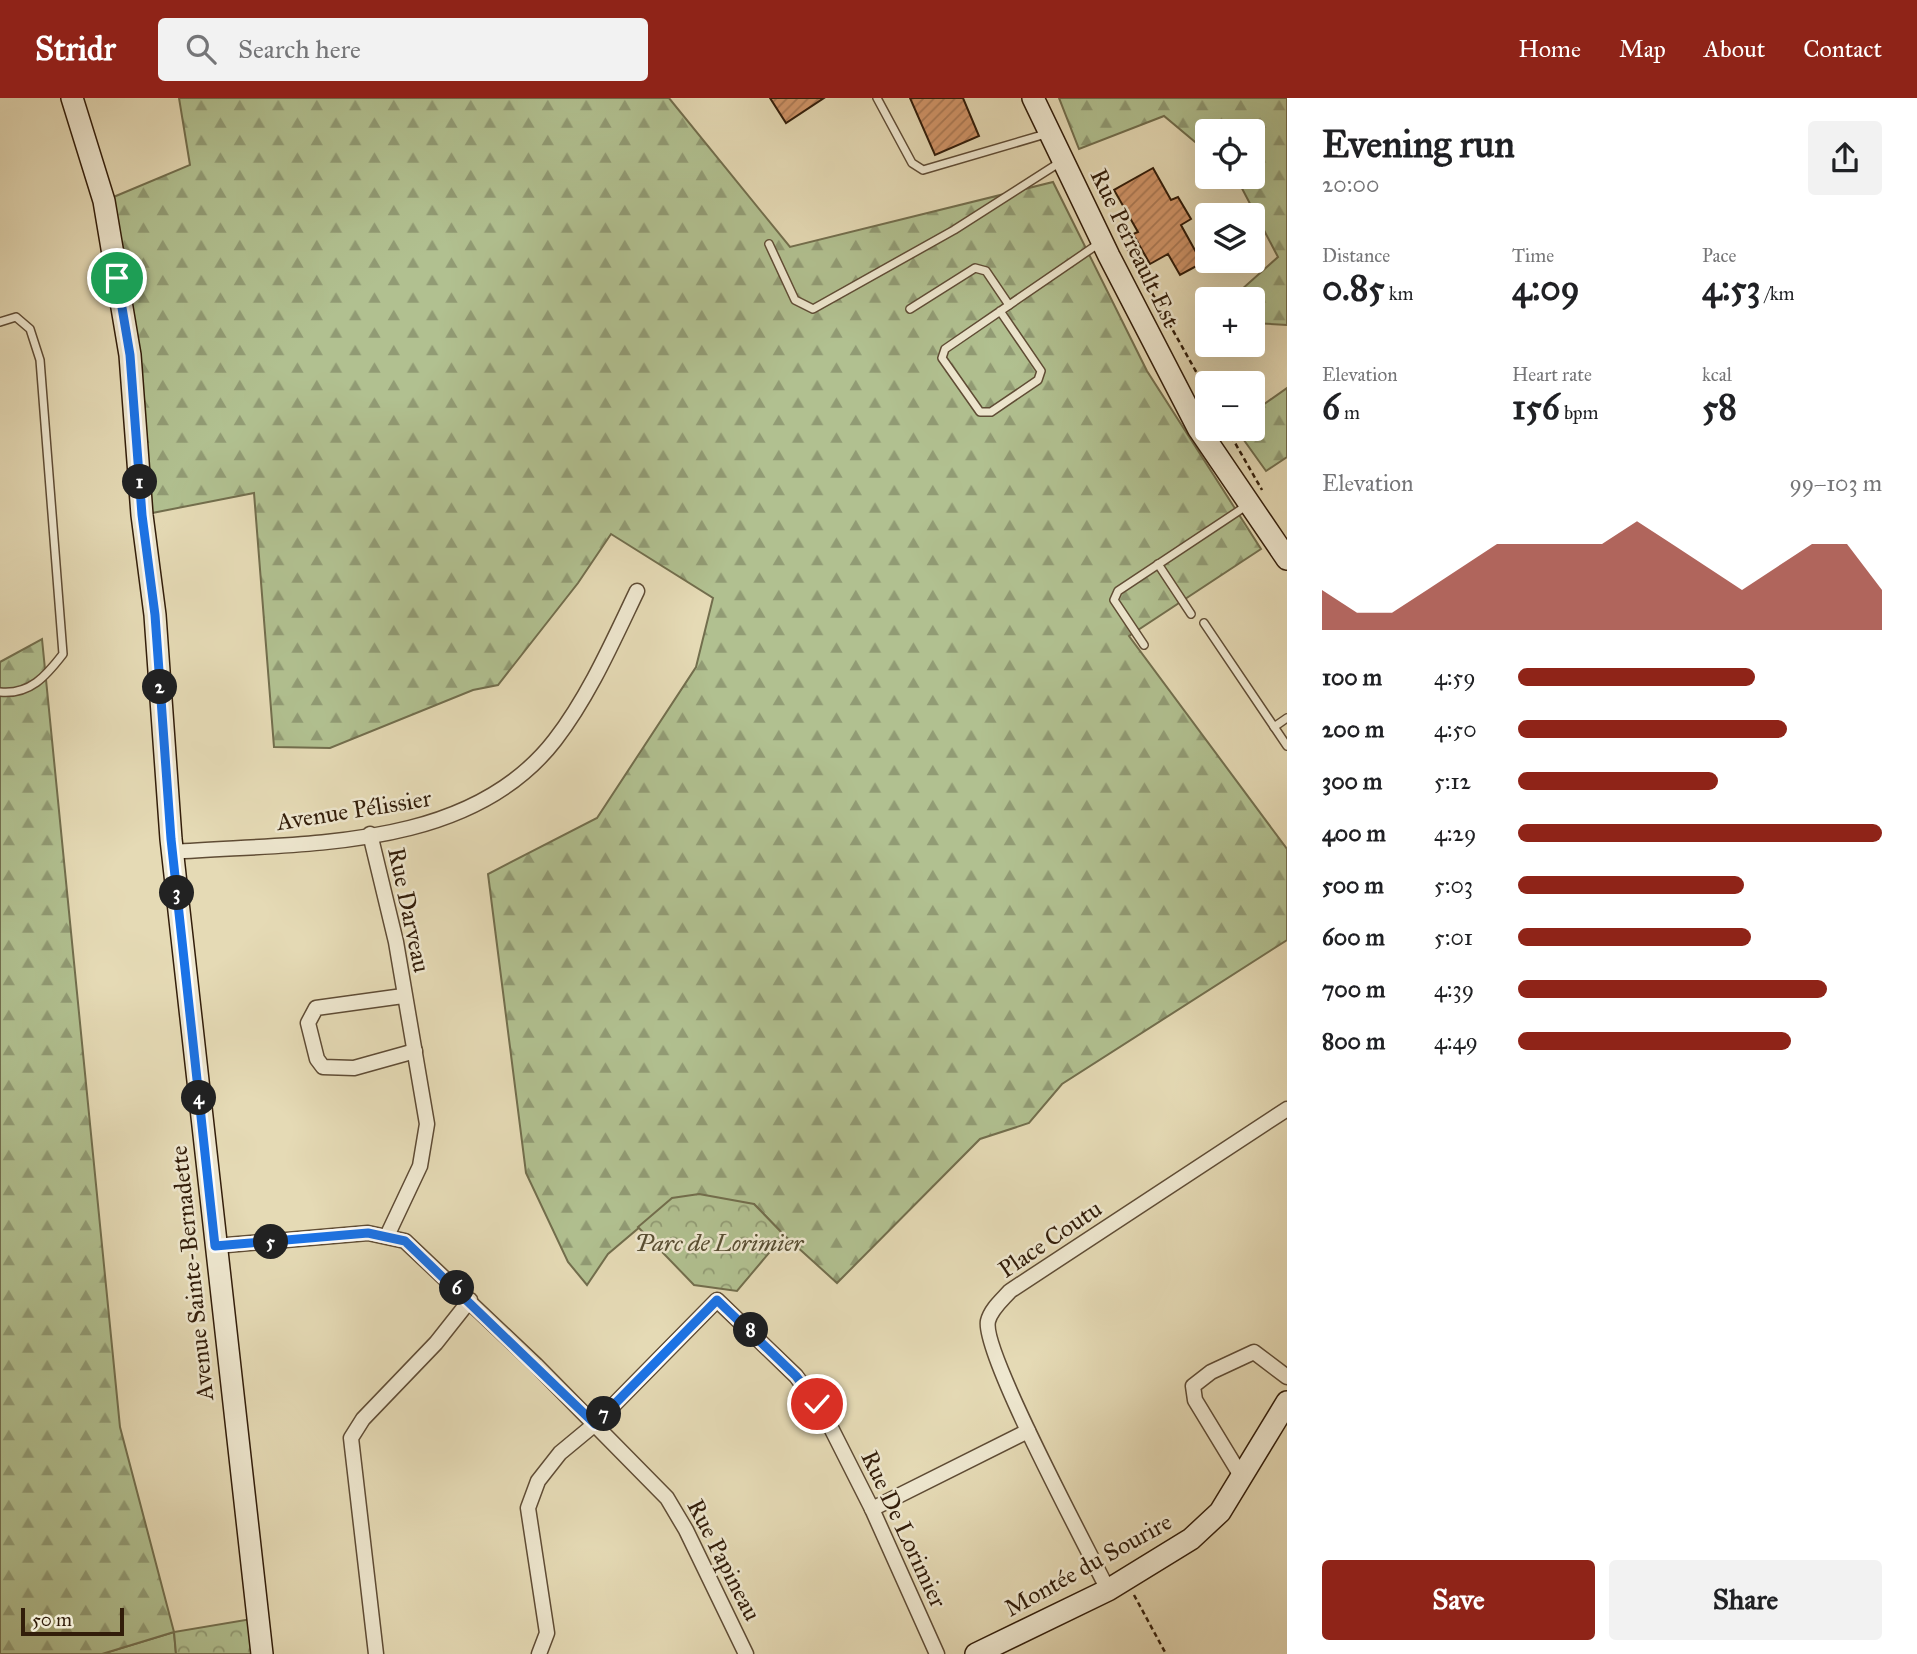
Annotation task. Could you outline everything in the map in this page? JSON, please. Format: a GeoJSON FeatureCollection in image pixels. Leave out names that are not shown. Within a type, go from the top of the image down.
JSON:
{"type":"FeatureCollection","features":[{"type":"Feature","properties":{"kind":"street","name":"Avenue Sainte-Bernadette"},"geometry":{"type":"LineString","coordinates":[[72,98],[104,201],[130,355],[142,515],[155,615],[173,852],[262,1654]]}},
{"type":"Feature","properties":{"kind":"street","name":"Rue Perreault Est"},"geometry":{"type":"LineString","coordinates":[[1033,98],[1062,160],[1108,234],[1198,428],[1258,500],[1287,559]]}},
{"type":"Feature","properties":{"kind":"street","name":"Avenue Pélissier"},"geometry":{"type":"LineString","coordinates":[[173,852],[295,845],[419,827],[453,817],[535,763],[556,740],[601,665],[637,591]]}},
{"type":"Feature","properties":{"kind":"street","name":"Rue Darveau"},"geometry":{"type":"LineString","coordinates":[[370,834],[396,942],[403,996],[427,1125],[420,1166],[387,1236]]}},
{"type":"Feature","properties":{"kind":"street","name":"Rue Darveau"},"geometry":{"type":"LineString","coordinates":[[403,996],[316,1008],[308,1023],[317,1059],[323,1067],[354,1068],[415,1051]]}},
{"type":"Feature","properties":{"kind":"street","name":"Place Coutu"},"geometry":{"type":"LineString","coordinates":[[1117,1584],[1028,1431],[997,1356],[987,1323],[994,1308],[1010,1291],[1287,1109]]}},
{"type":"Feature","properties":{"kind":"street","name":"Rue Papineau"},"geometry":{"type":"LineString","coordinates":[[215,1246],[368,1233],[405,1241],[470,1300],[667,1498],[686,1530],[746,1654]]}},
{"type":"Feature","properties":{"kind":"street"},"geometry":{"type":"LineString","coordinates":[[376,1654],[351,1438],[363,1419],[436,1343],[470,1300]]}},
{"type":"Feature","properties":{"kind":"street","name":"Rue De Lorimier"},"geometry":{"type":"LineString","coordinates":[[595,1424],[717,1300],[796,1376],[817,1404],[872,1509],[937,1654]]}},
{"type":"Feature","properties":{"kind":"street"},"geometry":{"type":"LineString","coordinates":[[1243,1479],[1195,1400],[1193,1386],[1211,1372],[1254,1352],[1287,1377]]}},
{"type":"Feature","properties":{"kind":"street","name":"Montée du Sourire"},"geometry":{"type":"LineString","coordinates":[[976,1654],[1117,1584],[1191,1539],[1220,1512],[1286,1407]]}},
{"type":"Feature","properties":{"kind":"street"},"geometry":{"type":"LineString","coordinates":[[539,1654],[547,1633],[530,1526],[531,1498],[546,1468],[595,1424]]}},
{"type":"Feature","properties":{"kind":"street"},"geometry":{"type":"LineString","coordinates":[[872,1509],[1028,1431]]}},
{"type":"Feature","properties":{"kind":"lane"},"geometry":{"type":"LineString","coordinates":[[877,98],[912,163],[923,170],[1049,132]]}},
{"type":"Feature","properties":{"kind":"lane"},"geometry":{"type":"LineString","coordinates":[[769,244],[795,300],[813,309],[954,230],[1062,160]]}},
{"type":"Feature","properties":{"kind":"lane"},"geometry":{"type":"LineString","coordinates":[[1000,311],[1041,371],[1038,380],[991,412],[980,412],[942,358],[944,349],[1108,234]]}},
{"type":"Feature","properties":{"kind":"lane"},"geometry":{"type":"LineString","coordinates":[[909,309],[975,268],[986,271],[1009,305]]}},
{"type":"Feature","properties":{"kind":"lane"},"geometry":{"type":"LineString","coordinates":[[0,322],[16,317],[30,329],[40,360],[63,653],[45,678],[16,694],[0,692]]}},
{"type":"Feature","properties":{"kind":"lane"},"geometry":{"type":"LineString","coordinates":[[1144,645],[1114,600],[1118,591],[1258,500]]}},
{"type":"Feature","properties":{"kind":"lane"},"geometry":{"type":"LineString","coordinates":[[1158,564],[1191,614]]}},
{"type":"Feature","properties":{"kind":"lane"},"geometry":{"type":"LineString","coordinates":[[1204,623],[1287,746]]}},
{"type":"Feature","properties":{"kind":"lane"},"geometry":{"type":"LineString","coordinates":[[1274,727],[1287,719]]}},
{"type":"Feature","properties":{"kind":"path"},"geometry":{"type":"LineString","coordinates":[[1108,234],[1195,372]]}},
{"type":"Feature","properties":{"kind":"path"},"geometry":{"type":"LineString","coordinates":[[1232,441],[1258,500]]}},
{"type":"Feature","properties":{"kind":"path"},"geometry":{"type":"LineString","coordinates":[[1117,1584],[1166,1654]]}},
{"type":"Feature","properties":{"kind":"green space"},"geometry":{"type":"Polygon","coordinates":[[[179,98],[669,98],[790,247],[1053,182],[1147,371],[1261,549],[1129,636],[1287,849],[1287,940],[1062,1084],[1029,1123],[980,1139],[837,1283],[754,1204],[647,1221],[608,1254],[587,1285],[568,1262],[526,1173],[488,874],[597,818],[696,667],[713,598],[611,534],[578,583],[498,685],[473,690],[330,748],[274,747],[254,493],[142,515],[104,201],[190,165],[179,98]]]}},
{"type":"Feature","properties":{"kind":"green space"},"geometry":{"type":"Polygon","coordinates":[[[1059,98],[1287,98],[1287,325],[1265,324],[1265,287],[1244,287],[1260,273],[1265,273],[1265,269],[1278,257],[1265,232],[1265,203],[1250,203],[1242,189],[1265,189],[1265,119],[1195,119],[1195,142],[1164,116],[1079,149],[1059,98]]]}},
{"type":"Feature","properties":{"kind":"green space"},"geometry":{"type":"Polygon","coordinates":[[[1287,388],[1287,457],[1266,471],[1245,441],[1265,441],[1265,404],[1287,388]]]}},
{"type":"Feature","properties":{"kind":"green space"},"geometry":{"type":"Polygon","coordinates":[[[42,639],[120,1427],[174,1632],[102,1654],[0,1654],[0,662],[42,639]]]}},
{"type":"Feature","properties":{"kind":"green space","name":"Parc de Lorimier"},"geometry":{"type":"Polygon","coordinates":[[[699,1194],[754,1204],[784,1235],[737,1291],[694,1285],[638,1227],[672,1198],[699,1194]]]}},
{"type":"Feature","properties":{"kind":"green space"},"geometry":{"type":"Polygon","coordinates":[[[258,1618],[262,1654],[176,1654],[174,1632],[258,1618]]]}},
{"type":"Feature","properties":{"kind":"green space"},"geometry":{"type":"Polygon","coordinates":[[[174,1632],[176,1654],[102,1654],[174,1632]]]}},
{"type":"Feature","properties":{"kind":"building"},"geometry":{"type":"Polygon","coordinates":[[[770,98],[824,98],[786,123],[770,98]]]}},
{"type":"Feature","properties":{"kind":"building"},"geometry":{"type":"Polygon","coordinates":[[[910,98],[963,98],[979,136],[935,155],[910,98]]]}},
{"type":"Feature","properties":{"kind":"building"},"geometry":{"type":"Polygon","coordinates":[[[1153,168],[1171,200],[1178,197],[1191,219],[1181,225],[1195,250],[1195,267],[1180,275],[1168,254],[1150,264],[1133,234],[1138,232],[1114,190],[1153,168]]]}},
{"type":"Feature","properties":{"kind":"route"},"geometry":{"type":"LineString","coordinates":[[117,278],[130,355],[142,515],[155,615],[156,659],[171,839],[215,1246],[368,1233],[405,1241],[470,1300],[595,1424],[717,1300],[796,1376],[817,1404]]}}]}
